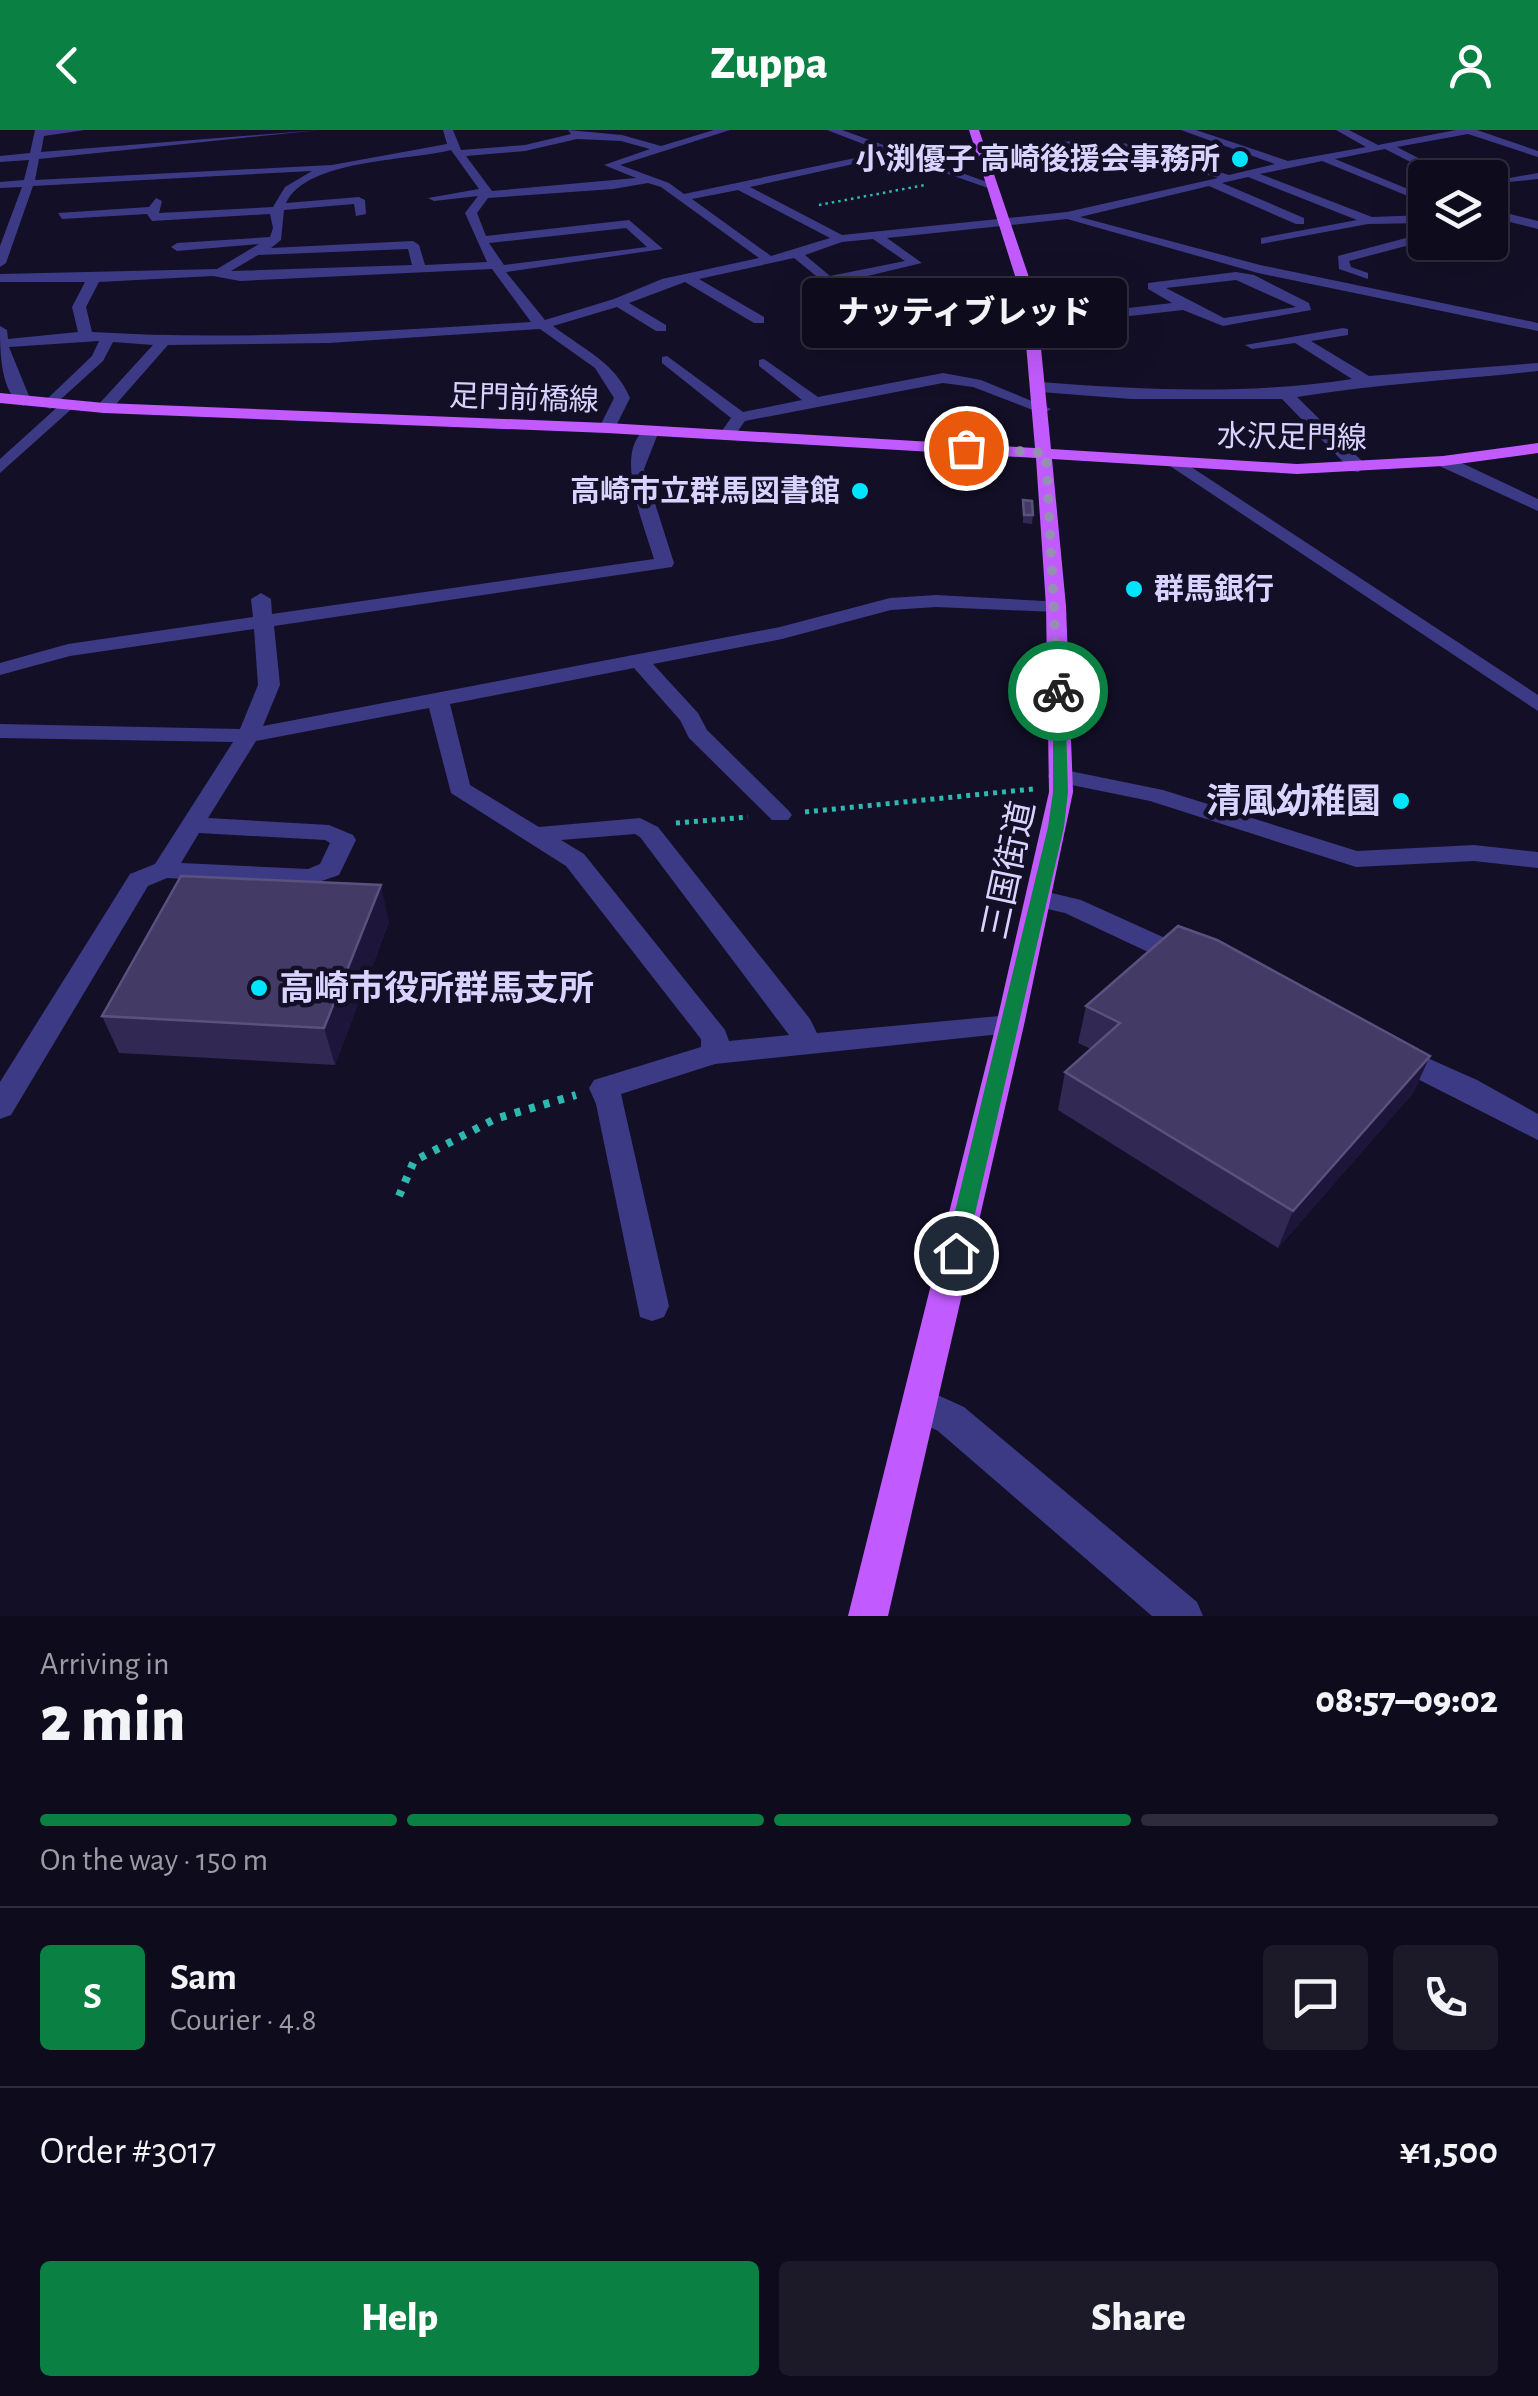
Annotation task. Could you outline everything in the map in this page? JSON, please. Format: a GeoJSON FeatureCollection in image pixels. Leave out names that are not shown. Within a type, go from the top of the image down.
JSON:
{"type":"FeatureCollection","features":[{"type":"Feature","properties":{"kind":"main road","name":"三国街道"},"geometry":{"type":"LineString","coordinates":[[868,1616],[1040,899],[1056,827],[1060,776],[1056,606],[1031,311],[974,130]]}},
{"type":"Feature","properties":{"kind":"main road","name":"足門前橋線"},"geometry":{"type":"LineString","coordinates":[[0,398],[104,408],[607,428],[1046,453]]}},
{"type":"Feature","properties":{"kind":"main road","name":"水沢足門線"},"geometry":{"type":"LineString","coordinates":[[1046,453],[1297,469],[1443,461],[1538,448]]}},
{"type":"Feature","properties":{"kind":"street"},"geometry":{"type":"LineString","coordinates":[[12,144],[80,130]]}},
{"type":"Feature","properties":{"kind":"street"},"geometry":{"type":"LineString","coordinates":[[0,159],[37,141],[104,144],[315,130]]}},
{"type":"Feature","properties":{"kind":"street"},"geometry":{"type":"LineString","coordinates":[[448,130],[482,198]]}},
{"type":"Feature","properties":{"kind":"street"},"geometry":{"type":"LineString","coordinates":[[725,130],[609,165],[650,179],[684,197],[768,260]]}},
{"type":"Feature","properties":{"kind":"street"},"geometry":{"type":"LineString","coordinates":[[832,130],[992,186]]}},
{"type":"Feature","properties":{"kind":"street"},"geometry":{"type":"LineString","coordinates":[[1186,130],[1286,165]]}},
{"type":"Feature","properties":{"kind":"street"},"geometry":{"type":"LineString","coordinates":[[1341,130],[1411,160]]}},
{"type":"Feature","properties":{"kind":"street"},"geometry":{"type":"LineString","coordinates":[[23,401],[0,339],[329,338],[542,325],[688,278],[840,240],[1067,216],[1286,165],[1471,130],[1538,154]]}},
{"type":"Feature","properties":{"kind":"street"},"geometry":{"type":"LineString","coordinates":[[0,185],[328,167],[457,150],[525,148],[575,133],[622,138],[660,148]]}},
{"type":"Feature","properties":{"kind":"street"},"geometry":{"type":"LineString","coordinates":[[0,263],[30,183],[37,141]]}},
{"type":"Feature","properties":{"kind":"street"},"geometry":{"type":"LineString","coordinates":[[983,158],[1014,150],[1071,144]]}},
{"type":"Feature","properties":{"kind":"street"},"geometry":{"type":"LineString","coordinates":[[1124,146],[1229,178]]}},
{"type":"Feature","properties":{"kind":"street"},"geometry":{"type":"LineString","coordinates":[[684,197],[894,152]]}},
{"type":"Feature","properties":{"kind":"street"},"geometry":{"type":"LineString","coordinates":[[1323,158],[1408,193]]}},
{"type":"Feature","properties":{"kind":"street"},"geometry":{"type":"LineString","coordinates":[[275,240],[278,209],[286,190],[328,167]]}},
{"type":"Feature","properties":{"kind":"street"},"geometry":{"type":"LineString","coordinates":[[1247,174],[1371,221]]}},
{"type":"Feature","properties":{"kind":"street"},"geometry":{"type":"LineString","coordinates":[[1509,179],[1538,176]]}},
{"type":"Feature","properties":{"kind":"street"},"geometry":{"type":"LineString","coordinates":[[86,190],[98,178]]}},
{"type":"Feature","properties":{"kind":"street"},"geometry":{"type":"LineString","coordinates":[[607,428],[622,398],[612,374],[542,325],[474,228],[471,213],[482,198],[650,179]]}},
{"type":"Feature","properties":{"kind":"street"},"geometry":{"type":"LineString","coordinates":[[1209,182],[1356,255]]}},
{"type":"Feature","properties":{"kind":"street"},"geometry":{"type":"LineString","coordinates":[[741,187],[840,240]]}},
{"type":"Feature","properties":{"kind":"street"},"geometry":{"type":"LineString","coordinates":[[434,198],[612,191]]}},
{"type":"Feature","properties":{"kind":"street"},"geometry":{"type":"LineString","coordinates":[[74,203],[59,219],[155,205],[152,217],[188,220],[359,200],[360,214]]}},
{"type":"Feature","properties":{"kind":"street"},"geometry":{"type":"LineString","coordinates":[[1067,216],[1258,268],[1538,327]]}},
{"type":"Feature","properties":{"kind":"street"},"geometry":{"type":"LineString","coordinates":[[1508,218],[1538,225]]}},
{"type":"Feature","properties":{"kind":"street"},"geometry":{"type":"LineString","coordinates":[[0,221],[18,220]]}},
{"type":"Feature","properties":{"kind":"street"},"geometry":{"type":"LineString","coordinates":[[1404,221],[1408,223]]}},
{"type":"Feature","properties":{"kind":"street"},"geometry":{"type":"LineString","coordinates":[[1265,241],[1298,227],[1408,221]]}},
{"type":"Feature","properties":{"kind":"street"},"geometry":{"type":"LineString","coordinates":[[0,278],[219,273],[240,276],[500,267],[657,248],[629,224],[484,240]]}},
{"type":"Feature","properties":{"kind":"street"},"geometry":{"type":"LineString","coordinates":[[831,280],[916,263],[877,237]]}},
{"type":"Feature","properties":{"kind":"street"},"geometry":{"type":"LineString","coordinates":[[1363,276],[1345,269],[1342,259],[1408,239]]}},
{"type":"Feature","properties":{"kind":"street"},"geometry":{"type":"LineString","coordinates":[[178,247],[275,240]]}},
{"type":"Feature","properties":{"kind":"street"},"geometry":{"type":"LineString","coordinates":[[219,273],[275,240]]}},
{"type":"Feature","properties":{"kind":"street"},"geometry":{"type":"LineString","coordinates":[[255,252],[414,245],[420,270]]}},
{"type":"Feature","properties":{"kind":"street"},"geometry":{"type":"LineString","coordinates":[[796,254],[858,306]]}},
{"type":"Feature","properties":{"kind":"street"},"geometry":{"type":"LineString","coordinates":[[86,336],[79,307],[94,278]]}},
{"type":"Feature","properties":{"kind":"street"},"geometry":{"type":"LineString","coordinates":[[688,278],[759,320]]}},
{"type":"Feature","properties":{"kind":"street"},"geometry":{"type":"LineString","coordinates":[[970,285],[1031,311],[1184,306],[1223,322],[1304,310],[1304,306],[1249,278],[1153,286],[1184,306]]}},
{"type":"Feature","properties":{"kind":"street"},"geometry":{"type":"LineString","coordinates":[[619,302],[661,328]]}},
{"type":"Feature","properties":{"kind":"street"},"geometry":{"type":"LineString","coordinates":[[1252,346],[1343,332]]}},
{"type":"Feature","properties":{"kind":"street"},"geometry":{"type":"LineString","coordinates":[[1298,339],[1366,381]]}},
{"type":"Feature","properties":{"kind":"street"},"geometry":{"type":"LineString","coordinates":[[50,404],[98,358],[107,340]]}},
{"type":"Feature","properties":{"kind":"street"},"geometry":{"type":"LineString","coordinates":[[104,408],[164,341]]}},
{"type":"Feature","properties":{"kind":"street"},"geometry":{"type":"LineString","coordinates":[[667,360],[740,417]]}},
{"type":"Feature","properties":{"kind":"street"},"geometry":{"type":"LineString","coordinates":[[764,363],[815,403]]}},
{"type":"Feature","properties":{"kind":"street"},"geometry":{"type":"LineString","coordinates":[[727,435],[740,417],[954,378],[1041,398],[1286,394],[1366,381],[1538,367]]}},
{"type":"Feature","properties":{"kind":"street"},"geometry":{"type":"LineString","coordinates":[[1286,394],[1358,466]]}},
{"type":"Feature","properties":{"kind":"street"},"geometry":{"type":"LineString","coordinates":[[0,468],[68,405]]}},
{"type":"Feature","properties":{"kind":"street"},"geometry":{"type":"LineString","coordinates":[[0,669],[68,650],[262,610],[666,562],[636,469],[650,431]]}},
{"type":"Feature","properties":{"kind":"street"},"geometry":{"type":"LineString","coordinates":[[1443,461],[1538,506]]}},
{"type":"Feature","properties":{"kind":"street"},"geometry":{"type":"LineString","coordinates":[[1176,462],[1538,705]]}},
{"type":"Feature","properties":{"kind":"street"},"geometry":{"type":"LineString","coordinates":[[0,731],[248,736],[782,633],[890,604],[936,601],[1056,606]]}},
{"type":"Feature","properties":{"kind":"street"},"geometry":{"type":"LineString","coordinates":[[164,870],[248,736],[270,685],[262,610]]}},
{"type":"Feature","properties":{"kind":"street"},"geometry":{"type":"LineString","coordinates":[[639,661],[690,718],[697,733],[780,815]]}},
{"type":"Feature","properties":{"kind":"street"},"geometry":{"type":"LineString","coordinates":[[438,699],[459,788],[574,860],[715,1037],[715,1053]]}},
{"type":"Feature","properties":{"kind":"street"},"geometry":{"type":"LineString","coordinates":[[1060,776],[1155,795],[1356,859],[1474,852],[1538,860]]}},
{"type":"Feature","properties":{"kind":"street"},"geometry":{"type":"LineString","coordinates":[[0,1107],[139,880],[164,870],[310,877],[330,869],[344,840],[328,832],[192,825]]}},
{"type":"Feature","properties":{"kind":"street"},"geometry":{"type":"LineString","coordinates":[[534,835],[640,826],[649,832],[800,1026],[806,1042]]}},
{"type":"Feature","properties":{"kind":"street"},"geometry":{"type":"LineString","coordinates":[[1040,899],[1072,906],[1216,972]]}},
{"type":"Feature","properties":{"kind":"street"},"geometry":{"type":"LineString","coordinates":[[652,1306],[604,1088],[715,1053],[1010,1025]]}},
{"type":"Feature","properties":{"kind":"street"},"geometry":{"type":"LineString","coordinates":[[1377,1046],[1467,1088],[1538,1128]]}},
{"type":"Feature","properties":{"kind":"street"},"geometry":{"type":"LineString","coordinates":[[920,1404],[951,1419],[1182,1616]]}},
{"type":"Feature","properties":{"kind":"path"},"geometry":{"type":"LineString","coordinates":[[788,210],[962,178]]}},
{"type":"Feature","properties":{"kind":"path"},"geometry":{"type":"LineString","coordinates":[[640,826],[1032,789]]}},
{"type":"Feature","properties":{"kind":"path"},"geometry":{"type":"LineString","coordinates":[[399,1196],[414,1161],[495,1119],[604,1088]]}},
{"type":"Feature","properties":{"kind":"building"},"geometry":{"type":"Polygon","coordinates":[[[1023,500],[1032,501],[1033,515],[1024,515],[1023,500]]]}},
{"type":"Feature","properties":{"kind":"building","name":"高崎市役所群馬支所"},"geometry":{"type":"Polygon","coordinates":[[[181,876],[381,885],[324,1028],[102,1016],[181,876]]]}},
{"type":"Feature","properties":{"kind":"building"},"geometry":{"type":"Polygon","coordinates":[[[1178,926],[1217,940],[1430,1056],[1293,1211],[1065,1072],[1120,1023],[1086,1006],[1178,926]]]}},
{"type":"Feature","properties":{"kind":"way so far"},"geometry":{"type":"LineString","coordinates":[[966,448],[1046,453],[1058,691]]}},
{"type":"Feature","properties":{"kind":"place","name":"小渕優子 高崎後援会事務所"},"geometry":{"type":"Point","coordinates":[1240,159]}},
{"type":"Feature","properties":{"kind":"place","name":"ナッティブレッド"},"geometry":{"type":"Point","coordinates":[966,448]}},
{"type":"Feature","properties":{"kind":"place","name":"高崎市立群馬図書館"},"geometry":{"type":"Point","coordinates":[860,491]}},
{"type":"Feature","properties":{"kind":"place","name":"群馬銀行"},"geometry":{"type":"Point","coordinates":[1134,589]}},
{"type":"Feature","properties":{"kind":"place","name":"清風幼稚園"},"geometry":{"type":"Point","coordinates":[1401,801]}},
{"type":"Feature","properties":{"kind":"place","name":"高崎市役所群馬支所"},"geometry":{"type":"Point","coordinates":[259,988]}},
{"type":"Feature","properties":{"kind":"route"},"geometry":{"type":"LineString","coordinates":[[956,1253],[1056,827],[1061,792],[1058,691]]}}]}
